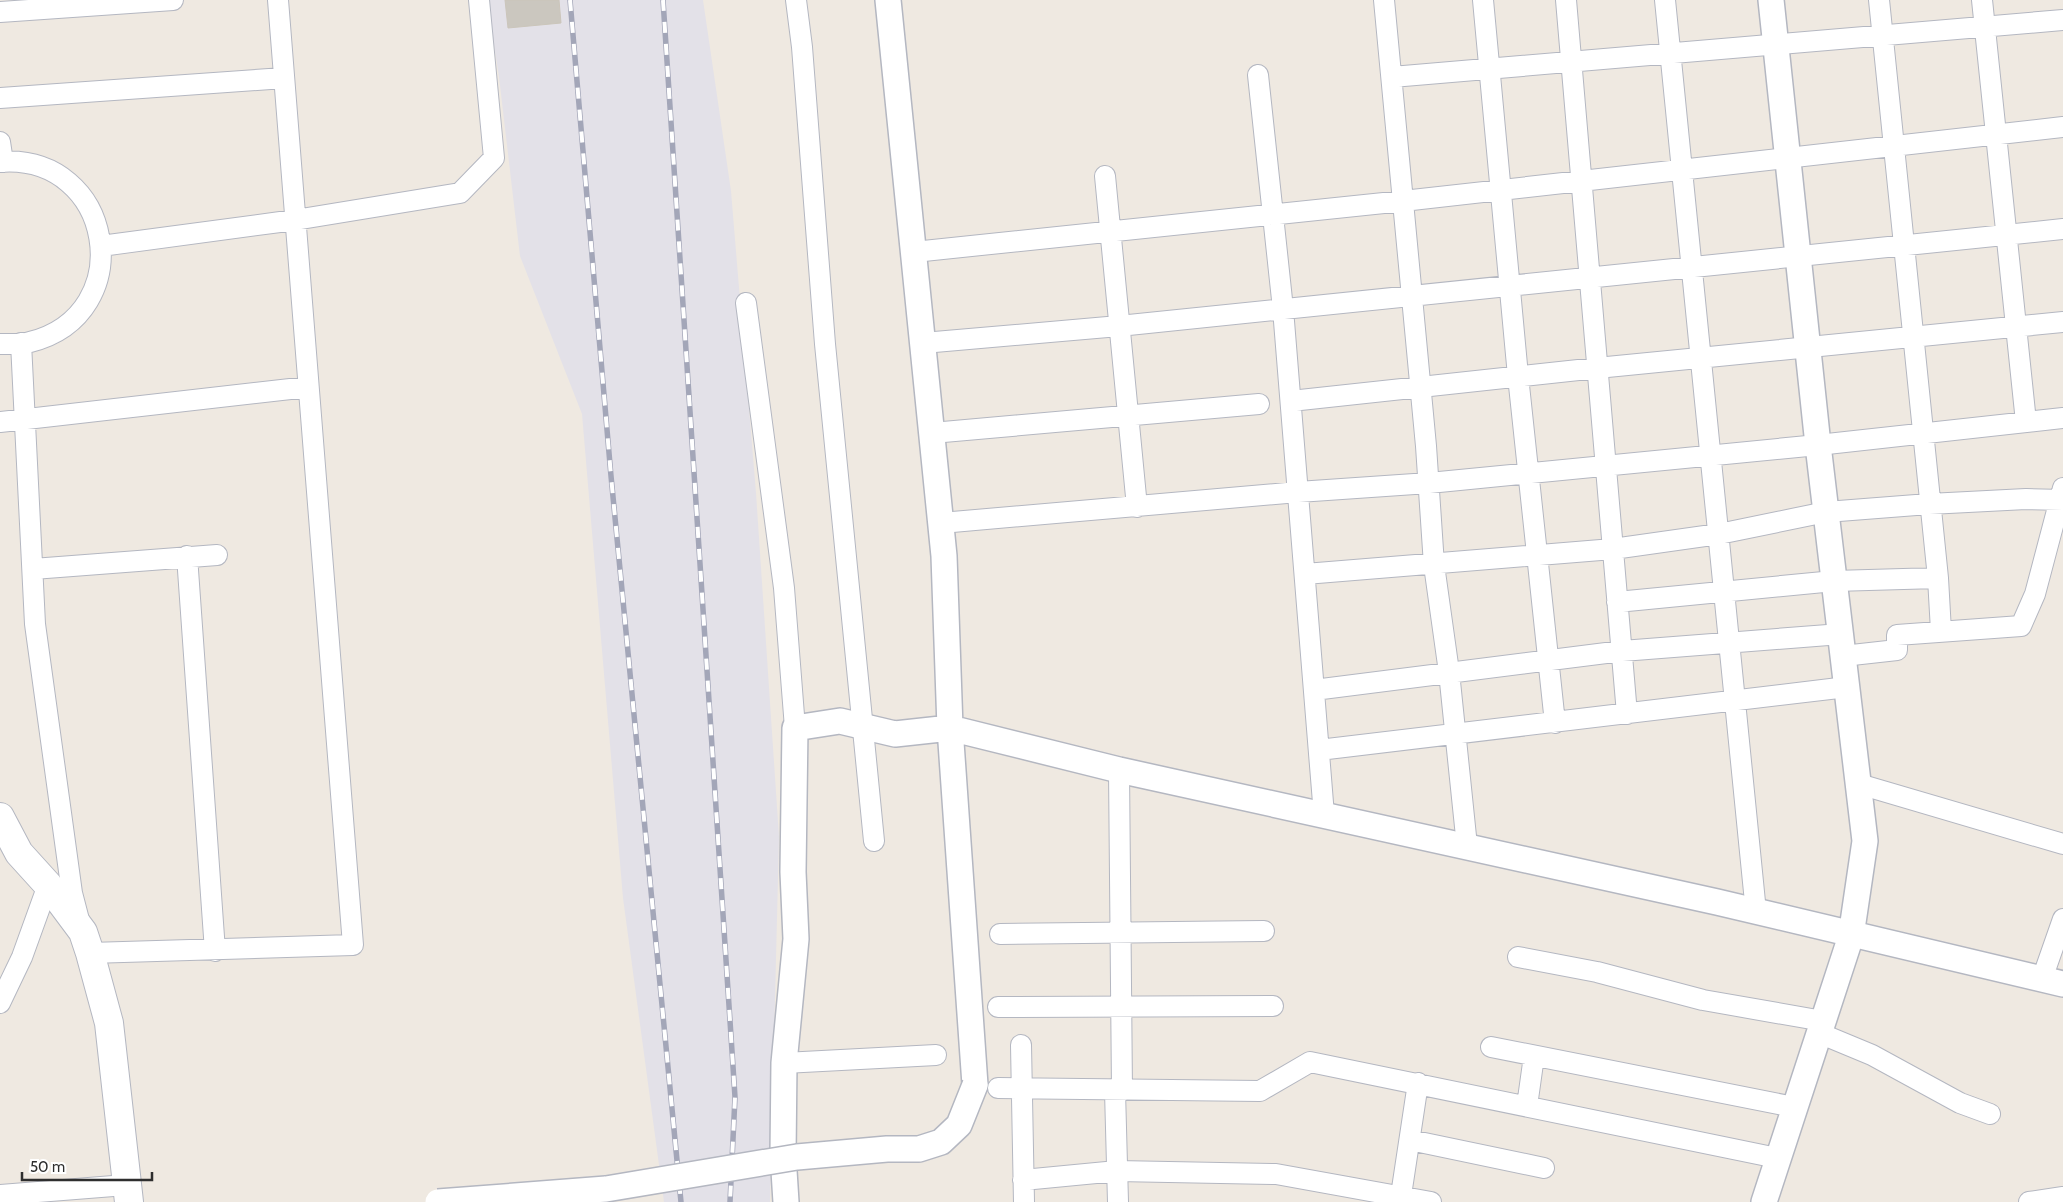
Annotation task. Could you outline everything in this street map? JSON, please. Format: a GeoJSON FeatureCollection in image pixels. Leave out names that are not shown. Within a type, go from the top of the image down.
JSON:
{"type":"FeatureCollection","features":[{"type":"Feature","properties":{"kind":"main road"},"geometry":{"type":"LineString","coordinates":[[0,817],[18,853],[48,885],[86,942],[109,1023],[127,1194]]}},
{"type":"Feature","properties":{"kind":"street"},"geometry":{"type":"LineString","coordinates":[[0,12],[173,0]]}},
{"type":"Feature","properties":{"kind":"street"},"geometry":{"type":"LineString","coordinates":[[21,343],[35,624],[72,893],[86,942],[215,950],[353,945],[278,0]]}},
{"type":"Feature","properties":{"kind":"street"},"geometry":{"type":"LineString","coordinates":[[101,246],[295,220],[460,193],[494,158],[479,0]]}},
{"type":"Feature","properties":{"kind":"street"},"geometry":{"type":"LineString","coordinates":[[796,0],[803,56],[826,344],[874,841]]}},
{"type":"Feature","properties":{"kind":"street"},"geometry":{"type":"LineString","coordinates":[[438,1202],[606,1189],[797,1157],[887,1149],[919,1149],[941,1142],[960,1125],[986,1087],[950,728],[944,556],[888,0]]}},
{"type":"Feature","properties":{"kind":"street"},"geometry":{"type":"LineString","coordinates":[[1384,0],[1421,387],[1434,566],[1467,846]]}},
{"type":"Feature","properties":{"kind":"street"},"geometry":{"type":"LineString","coordinates":[[1483,0],[1491,68],[1518,376],[1555,723]]}},
{"type":"Feature","properties":{"kind":"street"},"geometry":{"type":"LineString","coordinates":[[1566,0],[1627,714]]}},
{"type":"Feature","properties":{"kind":"street"},"geometry":{"type":"LineString","coordinates":[[1665,0],[1700,358],[1712,455],[1756,912]]}},
{"type":"Feature","properties":{"kind":"street"},"geometry":{"type":"LineString","coordinates":[[1764,1202],[1851,936],[1865,841],[1818,445],[1771,0]]}},
{"type":"Feature","properties":{"kind":"street"},"geometry":{"type":"LineString","coordinates":[[1879,0],[1938,578],[1941,631]]}},
{"type":"Feature","properties":{"kind":"street"},"geometry":{"type":"LineString","coordinates":[[1982,0],[2026,422]]}},
{"type":"Feature","properties":{"kind":"street"},"geometry":{"type":"LineString","coordinates":[[1392,77],[2063,20]]}},
{"type":"Feature","properties":{"kind":"street"},"geometry":{"type":"LineString","coordinates":[[1258,75],[1283,309],[1324,815]]}},
{"type":"Feature","properties":{"kind":"street"},"geometry":{"type":"LineString","coordinates":[[0,98],[284,78]]}},
{"type":"Feature","properties":{"kind":"street"},"geometry":{"type":"LineString","coordinates":[[914,252],[1110,233],[1788,160],[2063,127]]}},
{"type":"Feature","properties":{"kind":"street"},"geometry":{"type":"LineString","coordinates":[[0,142],[2,162],[16,161],[44,168],[69,182],[88,204],[100,232],[102,261],[95,289],[79,314],[56,332],[29,343],[0,344]]}},
{"type":"Feature","properties":{"kind":"street"},"geometry":{"type":"LineString","coordinates":[[1105,176],[1137,507]]}},
{"type":"Feature","properties":{"kind":"street"},"geometry":{"type":"LineString","coordinates":[[923,343],[1119,326],[1798,254],[2063,229]]}},
{"type":"Feature","properties":{"kind":"street"},"geometry":{"type":"LineString","coordinates":[[746,303],[784,588],[794,728],[796,939],[784,1063],[783,1155],[786,1202]]}},
{"type":"Feature","properties":{"kind":"street"},"geometry":{"type":"LineString","coordinates":[[1291,401],[1518,376],[1808,349],[2063,322]]}},
{"type":"Feature","properties":{"kind":"street"},"geometry":{"type":"LineString","coordinates":[[0,422],[308,387]]}},
{"type":"Feature","properties":{"kind":"street"},"geometry":{"type":"LineString","coordinates":[[932,433],[1259,404]]}},
{"type":"Feature","properties":{"kind":"street"},"geometry":{"type":"LineString","coordinates":[[941,523],[1529,474],[2063,418]]}},
{"type":"Feature","properties":{"kind":"street"},"geometry":{"type":"LineString","coordinates":[[1305,574],[1434,566],[1613,550],[1719,534],[1826,512],[2062,496],[2035,594],[2021,626],[1898,635],[1897,650],[1842,645],[1730,643],[1549,660],[1314,690]]}},
{"type":"Feature","properties":{"kind":"street"},"geometry":{"type":"LineString","coordinates":[[33,569],[217,555]]}},
{"type":"Feature","properties":{"kind":"street"},"geometry":{"type":"LineString","coordinates":[[187,556],[215,950]]}},
{"type":"Feature","properties":{"kind":"street"},"geometry":{"type":"LineString","coordinates":[[1618,602],[1834,581],[1938,578]]}},
{"type":"Feature","properties":{"kind":"street"},"geometry":{"type":"LineString","coordinates":[[1319,750],[1847,687]]}},
{"type":"Feature","properties":{"kind":"street"},"geometry":{"type":"LineString","coordinates":[[794,728],[840,721],[895,734],[950,728],[1119,770],[1467,846],[2053,982],[2063,920]]}},
{"type":"Feature","properties":{"kind":"street"},"geometry":{"type":"LineString","coordinates":[[1118,1202],[1118,1091],[1121,1008],[1119,770]]}},
{"type":"Feature","properties":{"kind":"street"},"geometry":{"type":"LineString","coordinates":[[1859,784],[2063,844]]}},
{"type":"Feature","properties":{"kind":"street"},"geometry":{"type":"LineString","coordinates":[[0,1003],[22,957],[48,885]]}},
{"type":"Feature","properties":{"kind":"street"},"geometry":{"type":"LineString","coordinates":[[1000,934],[1264,931]]}},
{"type":"Feature","properties":{"kind":"street"},"geometry":{"type":"LineString","coordinates":[[1518,957],[1597,972],[1703,1000],[1821,1027],[1960,1103],[1990,1114]]}},
{"type":"Feature","properties":{"kind":"street"},"geometry":{"type":"LineString","coordinates":[[998,1007],[1273,1006]]}},
{"type":"Feature","properties":{"kind":"street"},"geometry":{"type":"LineString","coordinates":[[1021,1045],[1024,1202]]}},
{"type":"Feature","properties":{"kind":"street"},"geometry":{"type":"LineString","coordinates":[[1491,1047],[1794,1107]]}},
{"type":"Feature","properties":{"kind":"street"},"geometry":{"type":"LineString","coordinates":[[784,1063],[936,1055]]}},
{"type":"Feature","properties":{"kind":"street"},"geometry":{"type":"LineString","coordinates":[[1527,1106],[1534,1056]]}},
{"type":"Feature","properties":{"kind":"street"},"geometry":{"type":"LineString","coordinates":[[986,1087],[1118,1091],[1260,1091],[1310,1062],[1777,1158]]}},
{"type":"Feature","properties":{"kind":"street"},"geometry":{"type":"LineString","coordinates":[[1400,1199],[1418,1084]]}},
{"type":"Feature","properties":{"kind":"street"},"geometry":{"type":"LineString","coordinates":[[1410,1140],[1544,1168]]}},
{"type":"Feature","properties":{"kind":"street"},"geometry":{"type":"LineString","coordinates":[[1023,1180],[1117,1170],[1276,1174],[1400,1199],[1431,1202]]}},
{"type":"Feature","properties":{"kind":"street"},"geometry":{"type":"LineString","coordinates":[[0,1196],[127,1194]]}},
{"type":"Feature","properties":{"kind":"street"},"geometry":{"type":"LineString","coordinates":[[2029,1202],[2063,1197]]}},
{"type":"Feature","properties":{"kind":"shaded area"},"geometry":{"type":"Polygon","coordinates":[[[487,0],[703,0],[731,191],[756,493],[779,837],[770,1202],[664,1202],[623,898],[582,414],[520,256],[499,77],[487,0]]]}},
{"type":"Feature","properties":{"kind":"building"},"geometry":{"type":"Polygon","coordinates":[[[505,0],[559,0],[561,23],[508,28],[505,0]]]}},
{"type":"Feature","properties":{"kind":"railway"},"geometry":{"type":"LineString","coordinates":[[570,0],[611,476],[681,1202]]}},
{"type":"Feature","properties":{"kind":"railway"},"geometry":{"type":"LineString","coordinates":[[663,0],[735,1097],[730,1202]]}}]}
